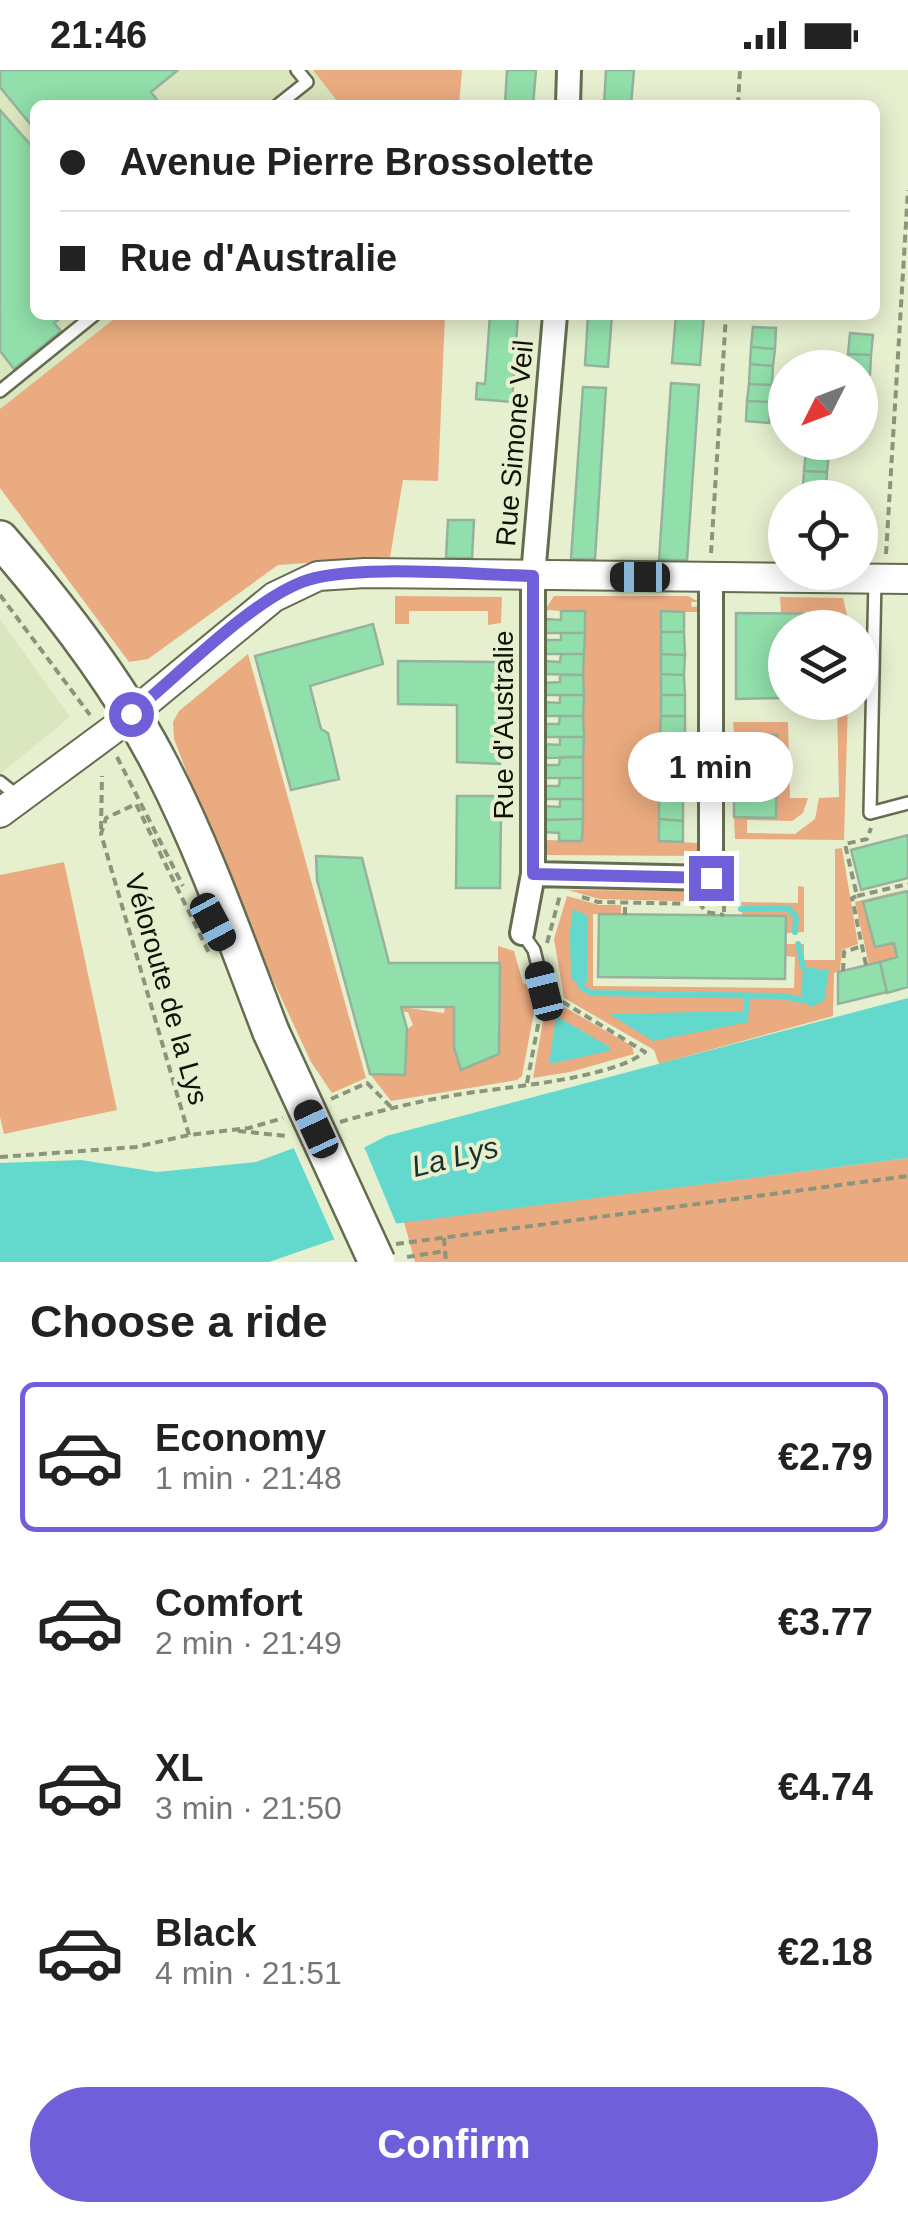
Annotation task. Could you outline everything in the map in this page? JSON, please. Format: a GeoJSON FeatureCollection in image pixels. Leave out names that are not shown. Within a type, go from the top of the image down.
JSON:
{"type":"FeatureCollection","features":[{"type":"Feature","properties":{"kind":"main road"},"geometry":{"type":"LineString","coordinates":[[0,539],[117,726]]}},
{"type":"Feature","properties":{"kind":"main road"},"geometry":{"type":"LineString","coordinates":[[0,567],[189,826],[271,1032],[345,1194],[392,1260]]}},
{"type":"Feature","properties":{"kind":"street"},"geometry":{"type":"LineString","coordinates":[[568,100],[570,70]]}},
{"type":"Feature","properties":{"kind":"street","name":"Rue Simone Veil"},"geometry":{"type":"LineString","coordinates":[[533,576],[556,320]]}},
{"type":"Feature","properties":{"kind":"street"},"geometry":{"type":"LineString","coordinates":[[7,798],[117,726],[260,607],[304,580],[348,573],[889,579]]}},
{"type":"Feature","properties":{"kind":"street","name":"Rue d'Australie"},"geometry":{"type":"LineString","coordinates":[[528,942],[533,874],[533,576]]}},
{"type":"Feature","properties":{"kind":"street"},"geometry":{"type":"LineString","coordinates":[[533,874],[564,887],[711,878],[711,577]]}},
{"type":"Feature","properties":{"kind":"lane"},"geometry":{"type":"LineString","coordinates":[[285,100],[308,82],[297,70]]}},
{"type":"Feature","properties":{"kind":"lane"},"geometry":{"type":"LineString","coordinates":[[0,391],[88,320]]}},
{"type":"Feature","properties":{"kind":"lane"},"geometry":{"type":"LineString","coordinates":[[889,579],[870,813],[908,803]]}},
{"type":"Feature","properties":{"kind":"lane"},"geometry":{"type":"LineString","coordinates":[[528,942],[544,991]]}},
{"type":"Feature","properties":{"kind":"path"},"geometry":{"type":"LineString","coordinates":[[738,100],[740,70]]}},
{"type":"Feature","properties":{"kind":"path"},"geometry":{"type":"LineString","coordinates":[[889,579],[908,190]]}},
{"type":"Feature","properties":{"kind":"path"},"geometry":{"type":"LineString","coordinates":[[711,577],[726,320]]}},
{"type":"Feature","properties":{"kind":"path"},"geometry":{"type":"LineString","coordinates":[[0,595],[117,726],[135,786]]}},
{"type":"Feature","properties":{"kind":"path","name":"Véloroute de la Lys"},"geometry":{"type":"LineString","coordinates":[[0,1157],[136,1147],[189,1135],[101,834],[102,776]]}},
{"type":"Feature","properties":{"kind":"path"},"geometry":{"type":"LineString","coordinates":[[101,834],[106,818],[136,804],[211,956]]}},
{"type":"Feature","properties":{"kind":"path"},"geometry":{"type":"LineString","coordinates":[[858,896],[845,844],[867,839]]}},
{"type":"Feature","properties":{"kind":"path"},"geometry":{"type":"LineString","coordinates":[[866,965],[852,898],[908,884]]}},
{"type":"Feature","properties":{"kind":"path"},"geometry":{"type":"LineString","coordinates":[[528,942],[551,938],[564,887]]}},
{"type":"Feature","properties":{"kind":"path"},"geometry":{"type":"LineString","coordinates":[[579,896],[700,904],[708,913],[724,914],[724,900]]}},
{"type":"Feature","properties":{"kind":"path"},"geometry":{"type":"LineString","coordinates":[[625,902],[625,915]]}},
{"type":"Feature","properties":{"kind":"path"},"geometry":{"type":"LineString","coordinates":[[842,970],[844,952],[862,946]]}},
{"type":"Feature","properties":{"kind":"path"},"geometry":{"type":"LineString","coordinates":[[329,1124],[392,1108],[527,1083],[635,1060],[645,1052],[544,991],[527,1083]]}},
{"type":"Feature","properties":{"kind":"path"},"geometry":{"type":"LineString","coordinates":[[323,1102],[368,1084],[392,1108]]}},
{"type":"Feature","properties":{"kind":"path"},"geometry":{"type":"LineString","coordinates":[[189,1135],[233,1130],[293,1115]]}},
{"type":"Feature","properties":{"kind":"path"},"geometry":{"type":"LineString","coordinates":[[233,1130],[279,1138],[296,1134]]}},
{"type":"Feature","properties":{"kind":"path"},"geometry":{"type":"LineString","coordinates":[[413,1241],[908,1176]]}},
{"type":"Feature","properties":{"kind":"path"},"geometry":{"type":"LineString","coordinates":[[444,1238],[446,1262]]}},
{"type":"Feature","properties":{"kind":"path"},"geometry":{"type":"LineString","coordinates":[[392,1260],[444,1251]]}},
{"type":"Feature","properties":{"kind":"shaded area"},"geometry":{"type":"Polygon","coordinates":[[[0,70],[313,70],[336,100],[30,100],[30,320],[113,320],[0,409],[0,70]]]}},
{"type":"Feature","properties":{"kind":"shaded area"},"geometry":{"type":"Polygon","coordinates":[[[313,70],[462,70],[459,100],[336,100],[313,70]]]}},
{"type":"Feature","properties":{"kind":"shaded area"},"geometry":{"type":"Polygon","coordinates":[[[113,320],[445,320],[438,481],[403,480],[390,557],[278,565],[148,659],[129,662],[0,488],[0,409],[113,320]]]}},
{"type":"Feature","properties":{"kind":"shaded area"},"geometry":{"type":"Polygon","coordinates":[[[395,596],[502,597],[501,623],[488,625],[488,611],[409,611],[409,624],[395,624],[395,596]]]}},
{"type":"Feature","properties":{"kind":"shaded area"},"geometry":{"type":"Polygon","coordinates":[[[554,596],[688,596],[699,602],[691,602],[692,607],[699,606],[699,612],[661,612],[659,841],[697,843],[697,856],[543,855],[544,840],[582,841],[584,612],[545,610],[554,596]]]}},
{"type":"Feature","properties":{"kind":"shaded area"},"geometry":{"type":"Polygon","coordinates":[[[780,597],[843,598],[846,610],[781,610],[780,597]]]}},
{"type":"Feature","properties":{"kind":"shaded area"},"geometry":{"type":"Polygon","coordinates":[[[0,619],[70,717],[0,774],[0,619]]]}},
{"type":"Feature","properties":{"kind":"shaded area"},"geometry":{"type":"Polygon","coordinates":[[[248,654],[366,1078],[332,1093],[311,1062],[234,896],[174,739],[173,722],[179,711],[248,654]]]}},
{"type":"Feature","properties":{"kind":"shaded area"},"geometry":{"type":"Polygon","coordinates":[[[837,720],[848,720],[844,840],[735,839],[734,817],[776,817],[777,736],[734,734],[733,722],[788,722],[790,798],[808,798],[803,813],[792,821],[747,820],[747,833],[795,834],[815,819],[819,798],[839,797],[837,720]]]}},
{"type":"Feature","properties":{"kind":"shaded area"},"geometry":{"type":"Polygon","coordinates":[[[842,848],[858,944],[842,950],[840,971],[834,973],[833,1016],[659,1064],[654,1050],[564,998],[554,939],[567,896],[599,905],[621,905],[621,915],[593,914],[593,986],[794,988],[795,957],[786,956],[786,944],[804,944],[804,960],[835,960],[835,849],[842,848]]]}},
{"type":"Feature","properties":{"kind":"shaded area"},"geometry":{"type":"Polygon","coordinates":[[[64,862],[117,1110],[4,1134],[0,1117],[0,875],[64,862]]]}},
{"type":"Feature","properties":{"kind":"shaded area"},"geometry":{"type":"Polygon","coordinates":[[[798,886],[804,887],[804,932],[786,933],[786,916],[742,915],[741,902],[798,903],[798,886]]]}},
{"type":"Feature","properties":{"kind":"shaded area"},"geometry":{"type":"Polygon","coordinates":[[[908,889],[863,903],[875,946],[894,943],[897,957],[869,965],[855,902],[908,889]]]}},
{"type":"Feature","properties":{"kind":"shaded area"},"geometry":{"type":"Polygon","coordinates":[[[568,890],[708,891],[708,902],[599,899],[568,890]]]}},
{"type":"Feature","properties":{"kind":"shaded area"},"geometry":{"type":"Polygon","coordinates":[[[498,946],[514,951],[523,983],[538,991],[522,1076],[391,1101],[370,1074],[405,1075],[407,1029],[413,1025],[408,1012],[402,1012],[401,1007],[444,1013],[445,1007],[454,1007],[454,1048],[461,1070],[499,1054],[498,946]]]}},
{"type":"Feature","properties":{"kind":"shaded area"},"geometry":{"type":"Polygon","coordinates":[[[547,997],[632,1046],[634,1054],[533,1078],[547,997]]]}},
{"type":"Feature","properties":{"kind":"shaded area"},"geometry":{"type":"Polygon","coordinates":[[[908,1158],[908,1262],[415,1262],[404,1222],[908,1158]]]}},
{"type":"Feature","properties":{"kind":"water"},"geometry":{"type":"Polygon","coordinates":[[[573,909],[588,916],[587,982],[580,986],[571,979],[573,909]]]}},
{"type":"Feature","properties":{"kind":"water"},"geometry":{"type":"Polygon","coordinates":[[[803,967],[829,970],[824,1001],[811,1007],[801,1000],[803,967]]]}},
{"type":"Feature","properties":{"kind":"water","name":"La Lys"},"geometry":{"type":"Polygon","coordinates":[[[908,998],[908,1158],[370,1227],[269,1262],[0,1262],[0,1163],[81,1160],[157,1172],[256,1162],[321,1138],[341,1160],[386,1136],[908,998]]]}},
{"type":"Feature","properties":{"kind":"water"},"geometry":{"type":"Polygon","coordinates":[[[747,1011],[749,1022],[653,1041],[609,1014],[747,1011]]]}},
{"type":"Feature","properties":{"kind":"water"},"geometry":{"type":"Polygon","coordinates":[[[556,1016],[610,1047],[610,1051],[549,1064],[556,1016]]]}},
{"type":"Feature","properties":{"kind":"pier"},"geometry":{"type":"Polygon","coordinates":[[[320,1134],[343,1154],[363,1144],[398,1228],[336,1243],[292,1144],[320,1134]]]}},
{"type":"Feature","properties":{"kind":"building"},"geometry":{"type":"Polygon","coordinates":[[[0,70],[178,70],[151,92],[157,100],[30,100],[30,124],[0,87],[0,70]]]}},
{"type":"Feature","properties":{"kind":"building"},"geometry":{"type":"Polygon","coordinates":[[[507,70],[536,70],[533,100],[505,100],[507,70]]]}},
{"type":"Feature","properties":{"kind":"building"},"geometry":{"type":"Polygon","coordinates":[[[606,70],[634,70],[631,100],[604,100],[606,70]]]}},
{"type":"Feature","properties":{"kind":"building"},"geometry":{"type":"Polygon","coordinates":[[[0,110],[30,144],[30,320],[58,320],[54,323],[61,331],[14,369],[0,351],[0,110]]]}},
{"type":"Feature","properties":{"kind":"building"},"geometry":{"type":"Polygon","coordinates":[[[490,320],[518,320],[512,402],[476,399],[477,383],[485,384],[490,320]]]}},
{"type":"Feature","properties":{"kind":"building"},"geometry":{"type":"Polygon","coordinates":[[[588,320],[612,320],[608,367],[585,365],[588,320]]]}},
{"type":"Feature","properties":{"kind":"building"},"geometry":{"type":"Polygon","coordinates":[[[676,320],[704,320],[700,365],[672,363],[676,320]]]}},
{"type":"Feature","properties":{"kind":"building"},"geometry":{"type":"Polygon","coordinates":[[[753,327],[776,328],[775,349],[751,347],[753,327]]]}},
{"type":"Feature","properties":{"kind":"building"},"geometry":{"type":"Polygon","coordinates":[[[850,333],[873,335],[872,350],[848,350],[850,333]]]}},
{"type":"Feature","properties":{"kind":"building"},"geometry":{"type":"Polygon","coordinates":[[[751,347],[775,349],[768,350],[768,366],[750,364],[751,347]]]}},
{"type":"Feature","properties":{"kind":"building"},"geometry":{"type":"Polygon","coordinates":[[[750,364],[768,366],[768,385],[749,384],[750,364]]]}},
{"type":"Feature","properties":{"kind":"building"},"geometry":{"type":"Polygon","coordinates":[[[671,383],[699,385],[687,560],[659,560],[671,383]]]}},
{"type":"Feature","properties":{"kind":"building"},"geometry":{"type":"Polygon","coordinates":[[[749,384],[768,385],[768,402],[747,401],[749,384]]]}},
{"type":"Feature","properties":{"kind":"building"},"geometry":{"type":"Polygon","coordinates":[[[583,387],[606,388],[595,559],[571,559],[583,387]]]}},
{"type":"Feature","properties":{"kind":"building"},"geometry":{"type":"Polygon","coordinates":[[[747,401],[768,402],[768,423],[746,421],[747,401]]]}},
{"type":"Feature","properties":{"kind":"building"},"geometry":{"type":"Polygon","coordinates":[[[805,460],[828,460],[827,472],[804,471],[805,460]]]}},
{"type":"Feature","properties":{"kind":"building"},"geometry":{"type":"Polygon","coordinates":[[[804,471],[827,472],[827,480],[803,480],[804,471]]]}},
{"type":"Feature","properties":{"kind":"building"},"geometry":{"type":"Polygon","coordinates":[[[448,520],[474,520],[472,558],[446,558],[448,520]]]}},
{"type":"Feature","properties":{"kind":"building"},"geometry":{"type":"Polygon","coordinates":[[[561,611],[585,611],[585,633],[545,633],[546,619],[561,620],[561,611]]]}},
{"type":"Feature","properties":{"kind":"building"},"geometry":{"type":"Polygon","coordinates":[[[661,611],[684,612],[684,632],[661,632],[661,611]]]}},
{"type":"Feature","properties":{"kind":"building"},"geometry":{"type":"Polygon","coordinates":[[[736,613],[768,613],[768,698],[736,699],[736,613]]]}},
{"type":"Feature","properties":{"kind":"building"},"geometry":{"type":"Polygon","coordinates":[[[373,624],[383,664],[310,686],[321,729],[328,733],[339,779],[291,790],[255,656],[373,624]]]}},
{"type":"Feature","properties":{"kind":"building"},"geometry":{"type":"Polygon","coordinates":[[[661,632],[684,632],[685,655],[661,654],[661,632]]]}},
{"type":"Feature","properties":{"kind":"building"},"geometry":{"type":"Polygon","coordinates":[[[561,633],[585,633],[584,654],[545,654],[545,640],[561,640],[561,633]]]}},
{"type":"Feature","properties":{"kind":"building"},"geometry":{"type":"Polygon","coordinates":[[[561,654],[584,654],[583,675],[544,674],[545,661],[560,662],[561,654]]]}},
{"type":"Feature","properties":{"kind":"building"},"geometry":{"type":"Polygon","coordinates":[[[661,654],[685,655],[684,675],[661,674],[661,654]]]}},
{"type":"Feature","properties":{"kind":"building"},"geometry":{"type":"Polygon","coordinates":[[[398,661],[501,662],[500,764],[457,762],[457,705],[398,704],[398,661]]]}},
{"type":"Feature","properties":{"kind":"building"},"geometry":{"type":"Polygon","coordinates":[[[661,674],[684,675],[685,695],[661,695],[661,674]]]}},
{"type":"Feature","properties":{"kind":"building"},"geometry":{"type":"Polygon","coordinates":[[[560,675],[583,675],[584,695],[545,695],[544,683],[560,682],[560,675]]]}},
{"type":"Feature","properties":{"kind":"building"},"geometry":{"type":"Polygon","coordinates":[[[560,695],[584,695],[583,716],[544,716],[544,702],[560,703],[560,695]]]}},
{"type":"Feature","properties":{"kind":"building"},"geometry":{"type":"Polygon","coordinates":[[[661,695],[685,695],[685,716],[661,716],[661,695]]]}},
{"type":"Feature","properties":{"kind":"building"},"geometry":{"type":"Polygon","coordinates":[[[560,716],[583,716],[584,737],[543,737],[544,724],[559,724],[560,716]]]}},
{"type":"Feature","properties":{"kind":"building"},"geometry":{"type":"Polygon","coordinates":[[[661,716],[685,716],[685,737],[660,737],[661,716]]]}},
{"type":"Feature","properties":{"kind":"building"},"geometry":{"type":"Polygon","coordinates":[[[734,734],[777,735],[776,818],[734,817],[734,734]]]}},
{"type":"Feature","properties":{"kind":"building"},"geometry":{"type":"Polygon","coordinates":[[[560,737],[584,737],[583,757],[544,758],[543,744],[560,745],[560,737]]]}},
{"type":"Feature","properties":{"kind":"building"},"geometry":{"type":"Polygon","coordinates":[[[660,737],[685,737],[684,757],[660,757],[660,737]]]}},
{"type":"Feature","properties":{"kind":"building"},"geometry":{"type":"Polygon","coordinates":[[[560,757],[583,757],[583,778],[544,778],[544,765],[559,765],[560,757]]]}},
{"type":"Feature","properties":{"kind":"building"},"geometry":{"type":"Polygon","coordinates":[[[660,757],[684,757],[683,778],[660,778],[660,757]]]}},
{"type":"Feature","properties":{"kind":"building"},"geometry":{"type":"Polygon","coordinates":[[[560,778],[583,778],[583,799],[543,799],[543,786],[559,786],[560,778]]]}},
{"type":"Feature","properties":{"kind":"building"},"geometry":{"type":"Polygon","coordinates":[[[660,778],[683,778],[683,799],[659,799],[660,778]]]}},
{"type":"Feature","properties":{"kind":"building"},"geometry":{"type":"Polygon","coordinates":[[[457,796],[495,796],[495,814],[501,814],[500,888],[456,888],[457,796]]]}},
{"type":"Feature","properties":{"kind":"building"},"geometry":{"type":"Polygon","coordinates":[[[560,799],[583,799],[583,819],[544,820],[544,806],[560,807],[560,799]]]}},
{"type":"Feature","properties":{"kind":"building"},"geometry":{"type":"Polygon","coordinates":[[[659,799],[683,799],[683,821],[659,819],[659,799]]]}},
{"type":"Feature","properties":{"kind":"building"},"geometry":{"type":"Polygon","coordinates":[[[583,819],[582,841],[559,841],[559,833],[543,832],[544,820],[583,819]]]}},
{"type":"Feature","properties":{"kind":"building"},"geometry":{"type":"Polygon","coordinates":[[[659,819],[683,821],[683,842],[659,841],[659,819]]]}},
{"type":"Feature","properties":{"kind":"building"},"geometry":{"type":"Polygon","coordinates":[[[908,835],[908,878],[861,890],[851,850],[908,835]]]}},
{"type":"Feature","properties":{"kind":"building"},"geometry":{"type":"Polygon","coordinates":[[[316,856],[362,858],[389,963],[500,963],[499,1054],[461,1070],[454,1048],[454,1007],[401,1007],[407,1029],[405,1075],[370,1074],[317,880],[316,856]]]}},
{"type":"Feature","properties":{"kind":"building"},"geometry":{"type":"Polygon","coordinates":[[[908,891],[908,987],[887,993],[880,962],[897,957],[894,943],[875,947],[863,902],[908,891]]]}},
{"type":"Feature","properties":{"kind":"building"},"geometry":{"type":"Polygon","coordinates":[[[599,914],[786,916],[785,979],[598,977],[599,914]]]}},
{"type":"Feature","properties":{"kind":"building"},"geometry":{"type":"Polygon","coordinates":[[[880,962],[887,992],[838,1004],[838,972],[880,962]]]}},
{"type":"Feature","properties":{"kind":"waterway"},"geometry":{"type":"LineString","coordinates":[[741,909],[788,908],[796,917],[795,932]]}},
{"type":"Feature","properties":{"kind":"waterway"},"geometry":{"type":"LineString","coordinates":[[798,944],[803,967]]}},
{"type":"Feature","properties":{"kind":"waterway"},"geometry":{"type":"LineString","coordinates":[[580,986],[591,993],[782,996],[801,1000]]}},
{"type":"Feature","properties":{"kind":"waterway"},"geometry":{"type":"LineString","coordinates":[[746,996],[747,1011]]}},
{"type":"Feature","properties":{"kind":"route"},"geometry":{"type":"LineString","coordinates":[[131,714],[260,607],[304,580],[348,573],[533,576],[533,874],[711,878]]}}]}
